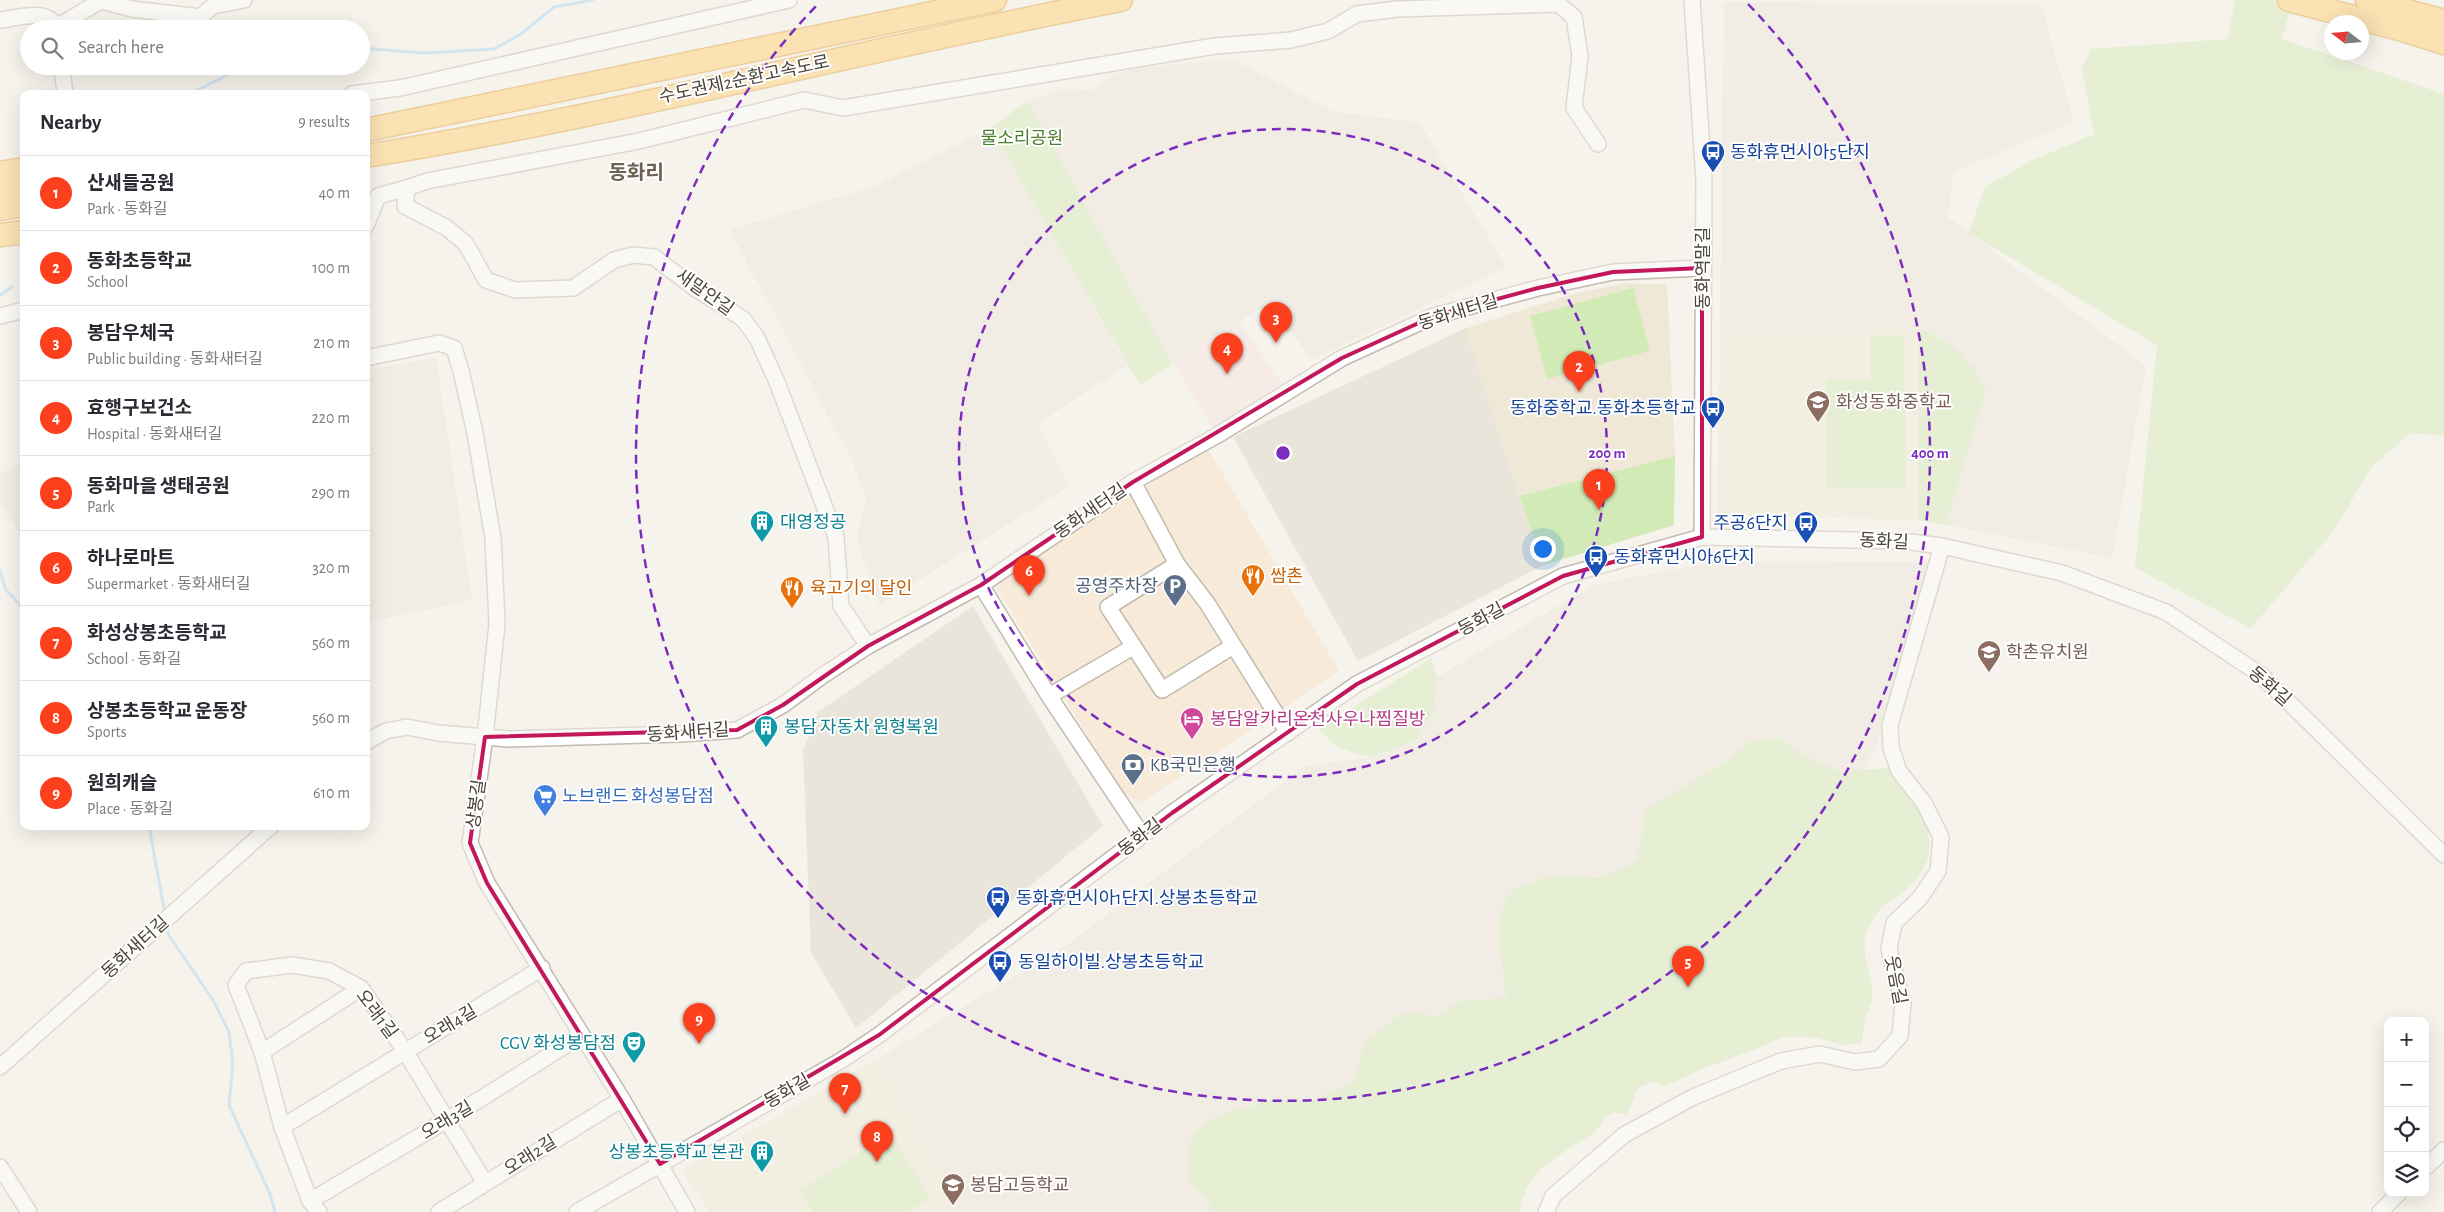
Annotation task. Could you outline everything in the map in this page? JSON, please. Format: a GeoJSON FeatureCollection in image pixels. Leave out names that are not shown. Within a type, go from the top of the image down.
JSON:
{"type":"FeatureCollection","features":[{"type":"Feature","properties":{"kind":"highway","name":"수도권제2순환고속도로"},"geometry":{"type":"LineString","coordinates":[[370,129],[995,0]]}},
{"type":"Feature","properties":{"kind":"highway","name":"수도권제2순환고속도로"},"geometry":{"type":"LineString","coordinates":[[370,155],[423,147],[606,110],[996,24],[1122,0]]}},
{"type":"Feature","properties":{"kind":"highway"},"geometry":{"type":"LineString","coordinates":[[2289,0],[2403,30],[2444,43]]}},
{"type":"Feature","properties":{"kind":"highway"},"geometry":{"type":"LineString","coordinates":[[2367,0],[2444,21]]}},
{"type":"Feature","properties":{"kind":"highway"},"geometry":{"type":"LineString","coordinates":[[370,126],[401,124]]}},
{"type":"Feature","properties":{"kind":"highway"},"geometry":{"type":"LineString","coordinates":[[0,173],[20,170]]}},
{"type":"Feature","properties":{"kind":"highway"},"geometry":{"type":"LineString","coordinates":[[0,190],[20,188]]}},
{"type":"Feature","properties":{"kind":"highway"},"geometry":{"type":"LineString","coordinates":[[0,209],[20,206]]}},
{"type":"Feature","properties":{"kind":"highway"},"geometry":{"type":"LineString","coordinates":[[0,236],[20,233]]}},
{"type":"Feature","properties":{"kind":"street"},"geometry":{"type":"LineString","coordinates":[[70,20],[99,0],[132,9],[200,17],[213,6],[244,0]]}},
{"type":"Feature","properties":{"kind":"street"},"geometry":{"type":"LineString","coordinates":[[370,92],[400,88],[790,0]]}},
{"type":"Feature","properties":{"kind":"street","name":"동화역말길"},"geometry":{"type":"LineString","coordinates":[[1692,0],[1704,179],[1702,268],[1702,537]]}},
{"type":"Feature","properties":{"kind":"street"},"geometry":{"type":"LineString","coordinates":[[370,216],[378,196],[426,181],[639,141],[804,100],[843,108],[1215,46],[1291,40],[1328,31],[1357,14],[1407,9],[1558,4],[1574,17],[1578,36],[1580,56],[1574,108],[1598,144]]}},
{"type":"Feature","properties":{"kind":"street"},"geometry":{"type":"LineString","coordinates":[[0,20],[38,15],[51,20]]}},
{"type":"Feature","properties":{"kind":"street"},"geometry":{"type":"LineString","coordinates":[[63,75],[65,90]]}},
{"type":"Feature","properties":{"kind":"street","name":"새말안길"},"geometry":{"type":"LineString","coordinates":[[407,188],[405,206],[447,228],[466,244],[486,280],[515,290],[573,288],[614,260],[633,255],[654,257],[696,289],[743,320],[758,338],[777,382],[836,538],[841,606],[868,646]]}},
{"type":"Feature","properties":{"kind":"street","name":"동화새터길"},"geometry":{"type":"LineString","coordinates":[[370,740],[386,731],[407,727],[509,739],[679,734],[737,730],[783,705],[822,676],[868,646],[981,585],[1133,482],[1216,436],[1342,358],[1434,316],[1538,288],[1613,272],[1702,268]]}},
{"type":"Feature","properties":{"kind":"street"},"geometry":{"type":"LineString","coordinates":[[0,316],[20,311]]}},
{"type":"Feature","properties":{"kind":"street","name":"상봉길"},"geometry":{"type":"LineString","coordinates":[[370,357],[439,343],[454,348],[461,371],[493,538],[496,624],[485,737],[470,844],[488,883],[622,1099],[687,1212]]}},
{"type":"Feature","properties":{"kind":"street"},"geometry":{"type":"LineString","coordinates":[[1133,482],[1177,564],[1207,603],[1288,733]]}},
{"type":"Feature","properties":{"kind":"street","name":"동화길"},"geometry":{"type":"LineString","coordinates":[[577,1212],[842,1060],[879,1035],[1142,836],[1358,684],[1563,576],[1702,537],[1904,540],[1942,546],[2062,573],[2166,612],[2262,675],[2444,855]]}},
{"type":"Feature","properties":{"kind":"street","name":"웃음길"},"geometry":{"type":"LineString","coordinates":[[1546,1212],[1553,1196],[1624,1135],[1693,1097],[1781,1061],[1820,1054],[1855,1062],[1879,1059],[1900,1036],[1903,1004],[1889,949],[1894,924],[1920,898],[1938,871],[1941,837],[1924,803],[1899,771],[1891,748],[1890,725],[1942,546]]}},
{"type":"Feature","properties":{"kind":"street"},"geometry":{"type":"LineString","coordinates":[[1177,564],[1108,608],[1162,690],[1233,646]]}},
{"type":"Feature","properties":{"kind":"street"},"geometry":{"type":"LineString","coordinates":[[981,585],[1049,696],[1142,836]]}},
{"type":"Feature","properties":{"kind":"street"},"geometry":{"type":"LineString","coordinates":[[1049,696],[1133,647]]}},
{"type":"Feature","properties":{"kind":"street","name":"동화새터길"},"geometry":{"type":"LineString","coordinates":[[0,1067],[267,830]]}},
{"type":"Feature","properties":{"kind":"street","name":"오래1길"},"geometry":{"type":"LineString","coordinates":[[314,1206],[282,1127],[262,1052],[236,986],[246,971],[292,965],[329,972],[361,988],[405,1051],[485,1183]]}},
{"type":"Feature","properties":{"kind":"street","name":"오래4길"},"geometry":{"type":"LineString","coordinates":[[282,1127],[542,968]]}},
{"type":"Feature","properties":{"kind":"street"},"geometry":{"type":"LineString","coordinates":[[262,1052],[361,988]]}},
{"type":"Feature","properties":{"kind":"street","name":"오래3길"},"geometry":{"type":"LineString","coordinates":[[314,1206],[582,1035]]}},
{"type":"Feature","properties":{"kind":"street","name":"오래2길"},"geometry":{"type":"LineString","coordinates":[[439,1212],[622,1099]]}},
{"type":"Feature","properties":{"kind":"street"},"geometry":{"type":"LineString","coordinates":[[2429,1164],[2444,1150]]}},
{"type":"Feature","properties":{"kind":"street"},"geometry":{"type":"LineString","coordinates":[[0,1167],[29,1212]]}},
{"type":"Feature","properties":{"kind":"street"},"geometry":{"type":"LineString","coordinates":[[2380,1212],[2396,1197]]}},
{"type":"Feature","properties":{"kind":"highlighted area"},"geometry":{"type":"Polygon","coordinates":[[[1702,268],[1702,537],[1563,576],[1357,684],[1172,813],[879,1035],[660,1164],[487,883],[470,843],[485,737],[737,730],[783,705],[868,646],[981,585],[1133,482],[1342,358],[1434,316],[1538,288],[1613,272],[1702,268]]]}},
{"type":"Feature","properties":{"kind":"shaded area"},"geometry":{"type":"Polygon","coordinates":[[[1724,2],[2041,5],[2074,122],[1953,172],[1948,217],[2146,366],[2112,558],[1946,525],[1986,390],[1968,360],[1941,338],[1919,329],[1720,331],[1724,2]]]}},
{"type":"Feature","properties":{"kind":"shaded area"},"geometry":{"type":"Polygon","coordinates":[[[1231,59],[1334,112],[1419,122],[1506,267],[1312,360],[1269,303],[1172,364],[1028,101],[1065,89],[1092,90],[1115,74],[1139,68],[1231,59]]]}},
{"type":"Feature","properties":{"kind":"shaded area"},"geometry":{"type":"Polygon","coordinates":[[[990,128],[1127,366],[1038,423],[1069,486],[879,605],[857,541],[866,495],[848,453],[730,230],[876,186],[990,128]]]}},
{"type":"Feature","properties":{"kind":"shaded area"},"geometry":{"type":"Polygon","coordinates":[[[1623,283],[1667,284],[1675,456],[1519,496],[1466,328],[1570,295],[1623,283]]]}},
{"type":"Feature","properties":{"kind":"shaded area"},"geometry":{"type":"Polygon","coordinates":[[[1240,322],[1282,384],[1213,427],[1173,363],[1240,322]]]}},
{"type":"Feature","properties":{"kind":"shaded area"},"geometry":{"type":"Polygon","coordinates":[[[1466,328],[1519,496],[1544,565],[1358,661],[1233,437],[1466,328]]]}},
{"type":"Feature","properties":{"kind":"shaded area","name":"화성동화중학교"},"geometry":{"type":"Polygon","coordinates":[[[1919,329],[1918,520],[1717,515],[1720,331],[1919,329]]]}},
{"type":"Feature","properties":{"kind":"shaded area"},"geometry":{"type":"Polygon","coordinates":[[[436,357],[472,600],[371,622],[370,624],[370,369],[436,357]]]}},
{"type":"Feature","properties":{"kind":"shaded area"},"geometry":{"type":"Polygon","coordinates":[[[1207,447],[1339,671],[1140,804],[1122,791],[994,584],[1207,447]]]}},
{"type":"Feature","properties":{"kind":"shaded area"},"geometry":{"type":"Polygon","coordinates":[[[20,462],[20,536],[0,500],[0,474],[20,462]]]}},
{"type":"Feature","properties":{"kind":"shaded area"},"geometry":{"type":"Polygon","coordinates":[[[1718,561],[1930,562],[1884,713],[1879,739],[1864,770],[1839,771],[1806,756],[1779,738],[1750,741],[1729,760],[1646,809],[1637,860],[1610,874],[1588,878],[1568,875],[1549,876],[1530,885],[1514,889],[1504,902],[1498,926],[1506,999],[1460,1001],[1437,1016],[1404,1012],[1365,1041],[1356,1082],[1329,1092],[1316,1100],[1264,1100],[1247,1109],[1230,1111],[1188,1155],[1188,1179],[1210,1204],[1211,1212],[963,1212],[879,1058],[1071,942],[1305,766],[1372,757],[1433,713],[1437,677],[1594,585],[1718,561]]]}},
{"type":"Feature","properties":{"kind":"shaded area"},"geometry":{"type":"Polygon","coordinates":[[[973,606],[1103,826],[856,1028],[811,953],[803,751],[818,712],[973,606]]]}},
{"type":"Feature","properties":{"kind":"shaded area"},"geometry":{"type":"Polygon","coordinates":[[[879,1058],[963,1212],[709,1212],[682,1170],[879,1058]]]}},
{"type":"Feature","properties":{"kind":"green space"},"geometry":{"type":"Polygon","coordinates":[[[2235,0],[2293,0],[2282,39],[2324,53],[2324,60],[2344,60],[2444,94],[2444,436],[2411,433],[2372,466],[2333,532],[2251,628],[2135,568],[2157,345],[1969,233],[1985,187],[2033,160],[2094,134],[2082,70],[2090,49],[2227,39],[2235,0]]]}},
{"type":"Feature","properties":{"kind":"green space","name":"물소리공원"},"geometry":{"type":"Polygon","coordinates":[[[1028,101],[1172,364],[1140,386],[990,128],[1028,101]]]}},
{"type":"Feature","properties":{"kind":"green space"},"geometry":{"type":"Polygon","coordinates":[[[1633,288],[1650,351],[1547,379],[1530,316],[1633,288]]]}},
{"type":"Feature","properties":{"kind":"green space"},"geometry":{"type":"Polygon","coordinates":[[[1919,329],[1941,339],[1959,352],[1974,369],[1986,390],[1946,525],[1918,520],[1919,329]]]}},
{"type":"Feature","properties":{"kind":"green space"},"geometry":{"type":"Polygon","coordinates":[[[1871,336],[1904,336],[1906,487],[1827,488],[1826,379],[1871,378],[1871,336]]]}},
{"type":"Feature","properties":{"kind":"green space"},"geometry":{"type":"Polygon","coordinates":[[[1675,456],[1674,525],[1544,565],[1519,496],[1675,456]]]}},
{"type":"Feature","properties":{"kind":"green space"},"geometry":{"type":"Polygon","coordinates":[[[1431,658],[1437,677],[1433,713],[1417,739],[1372,757],[1355,754],[1335,745],[1319,729],[1431,658]]]}},
{"type":"Feature","properties":{"kind":"green space"},"geometry":{"type":"Polygon","coordinates":[[[1779,738],[1806,756],[1839,771],[1892,768],[1912,796],[1926,825],[1929,855],[1923,870],[1911,885],[1880,910],[1870,924],[1866,935],[1865,951],[1872,999],[1864,1027],[1862,1043],[1843,1045],[1813,1037],[1783,1037],[1697,1071],[1664,1087],[1653,1081],[1638,1088],[1627,1115],[1613,1112],[1605,1117],[1594,1133],[1557,1156],[1532,1179],[1522,1199],[1520,1212],[1211,1212],[1210,1204],[1188,1179],[1188,1155],[1193,1133],[1209,1121],[1230,1111],[1247,1109],[1264,1100],[1316,1100],[1329,1092],[1355,1082],[1365,1041],[1404,1012],[1437,1016],[1460,1001],[1506,998],[1498,926],[1504,902],[1514,889],[1551,876],[1599,877],[1613,873],[1637,860],[1646,809],[1729,760],[1750,741],[1779,738]]]}},
{"type":"Feature","properties":{"kind":"green space"},"geometry":{"type":"Polygon","coordinates":[[[891,1134],[930,1198],[907,1212],[813,1212],[799,1190],[891,1134]]]}},
{"type":"Feature","properties":{"kind":"waterway"},"geometry":{"type":"LineString","coordinates":[[370,49],[424,53],[494,49],[521,34],[554,7],[593,0]]}},
{"type":"Feature","properties":{"kind":"waterway"},"geometry":{"type":"LineString","coordinates":[[197,90],[228,75]]}},
{"type":"Feature","properties":{"kind":"waterway"},"geometry":{"type":"LineString","coordinates":[[0,295],[12,287]]}},
{"type":"Feature","properties":{"kind":"waterway"},"geometry":{"type":"LineString","coordinates":[[0,571],[6,590],[20,605]]}},
{"type":"Feature","properties":{"kind":"waterway"},"geometry":{"type":"LineString","coordinates":[[150,830],[165,914]]}},
{"type":"Feature","properties":{"kind":"waterway"},"geometry":{"type":"LineString","coordinates":[[167,925],[168,934],[213,1000],[229,1032],[233,1064],[229,1105],[270,1194],[275,1212]]}},
{"type":"Feature","properties":{"kind":"place","name":"동화휴먼시아5단지"},"geometry":{"type":"Point","coordinates":[1713,173]}},
{"type":"Feature","properties":{"kind":"place","name":"봉담우체국"},"geometry":{"type":"Point","coordinates":[1276,343]}},
{"type":"Feature","properties":{"kind":"place","name":"효행구보건소"},"geometry":{"type":"Point","coordinates":[1227,374]}},
{"type":"Feature","properties":{"kind":"place","name":"동화초등학교"},"geometry":{"type":"Point","coordinates":[1579,392]}},
{"type":"Feature","properties":{"kind":"place","name":"화성동화중학교"},"geometry":{"type":"Point","coordinates":[1818,423]}},
{"type":"Feature","properties":{"kind":"place","name":"동화중학교.동화초등학교"},"geometry":{"type":"Point","coordinates":[1713,429]}},
{"type":"Feature","properties":{"kind":"place","name":"산새들공원"},"geometry":{"type":"Point","coordinates":[1599,510]}},
{"type":"Feature","properties":{"kind":"place","name":"대영정공"},"geometry":{"type":"Point","coordinates":[762,543]}},
{"type":"Feature","properties":{"kind":"place","name":"주공6단지"},"geometry":{"type":"Point","coordinates":[1806,544]}},
{"type":"Feature","properties":{"kind":"place","name":"동화휴먼시아6단지"},"geometry":{"type":"Point","coordinates":[1596,578]}},
{"type":"Feature","properties":{"kind":"place","name":"하나로마트"},"geometry":{"type":"Point","coordinates":[1029,596]}},
{"type":"Feature","properties":{"kind":"place","name":"쌈촌"},"geometry":{"type":"Point","coordinates":[1253,597]}},
{"type":"Feature","properties":{"kind":"place","name":"공영주차장"},"geometry":{"type":"Point","coordinates":[1175,607]}},
{"type":"Feature","properties":{"kind":"place","name":"육고기의 달인"},"geometry":{"type":"Point","coordinates":[792,609]}},
{"type":"Feature","properties":{"kind":"place","name":"학촌유치원"},"geometry":{"type":"Point","coordinates":[1989,673]}},
{"type":"Feature","properties":{"kind":"place","name":"봉담알카리온천사우나찜질방"},"geometry":{"type":"Point","coordinates":[1192,740]}},
{"type":"Feature","properties":{"kind":"place","name":"봉담 자동차 원형복원"},"geometry":{"type":"Point","coordinates":[766,748]}},
{"type":"Feature","properties":{"kind":"place","name":"KB국민은행"},"geometry":{"type":"Point","coordinates":[1133,786]}},
{"type":"Feature","properties":{"kind":"place","name":"노브랜드 화성봉담점"},"geometry":{"type":"Point","coordinates":[545,817]}},
{"type":"Feature","properties":{"kind":"place","name":"동화휴먼시아1단지.상봉초등학교"},"geometry":{"type":"Point","coordinates":[998,919]}},
{"type":"Feature","properties":{"kind":"place","name":"동일하이빌.상봉초등학교"},"geometry":{"type":"Point","coordinates":[1000,983]}},
{"type":"Feature","properties":{"kind":"place","name":"동화마을 생태공원"},"geometry":{"type":"Point","coordinates":[1688,987]}},
{"type":"Feature","properties":{"kind":"place","name":"원희캐슬"},"geometry":{"type":"Point","coordinates":[699,1044]}},
{"type":"Feature","properties":{"kind":"place","name":"CGV 화성봉담점"},"geometry":{"type":"Point","coordinates":[634,1064]}},
{"type":"Feature","properties":{"kind":"place","name":"화성상봉초등학교"},"geometry":{"type":"Point","coordinates":[845,1114]}},
{"type":"Feature","properties":{"kind":"place","name":"상봉초등학교 운동장"},"geometry":{"type":"Point","coordinates":[877,1162]}},
{"type":"Feature","properties":{"kind":"place","name":"상봉초등학교 본관"},"geometry":{"type":"Point","coordinates":[762,1173]}},
{"type":"Feature","properties":{"kind":"place","name":"봉담고등학교"},"geometry":{"type":"Point","coordinates":[953,1206]}},
{"type":"Feature","properties":{"kind":"district","name":"동화리"},"geometry":{"type":"Point","coordinates":[636,172]}}]}
